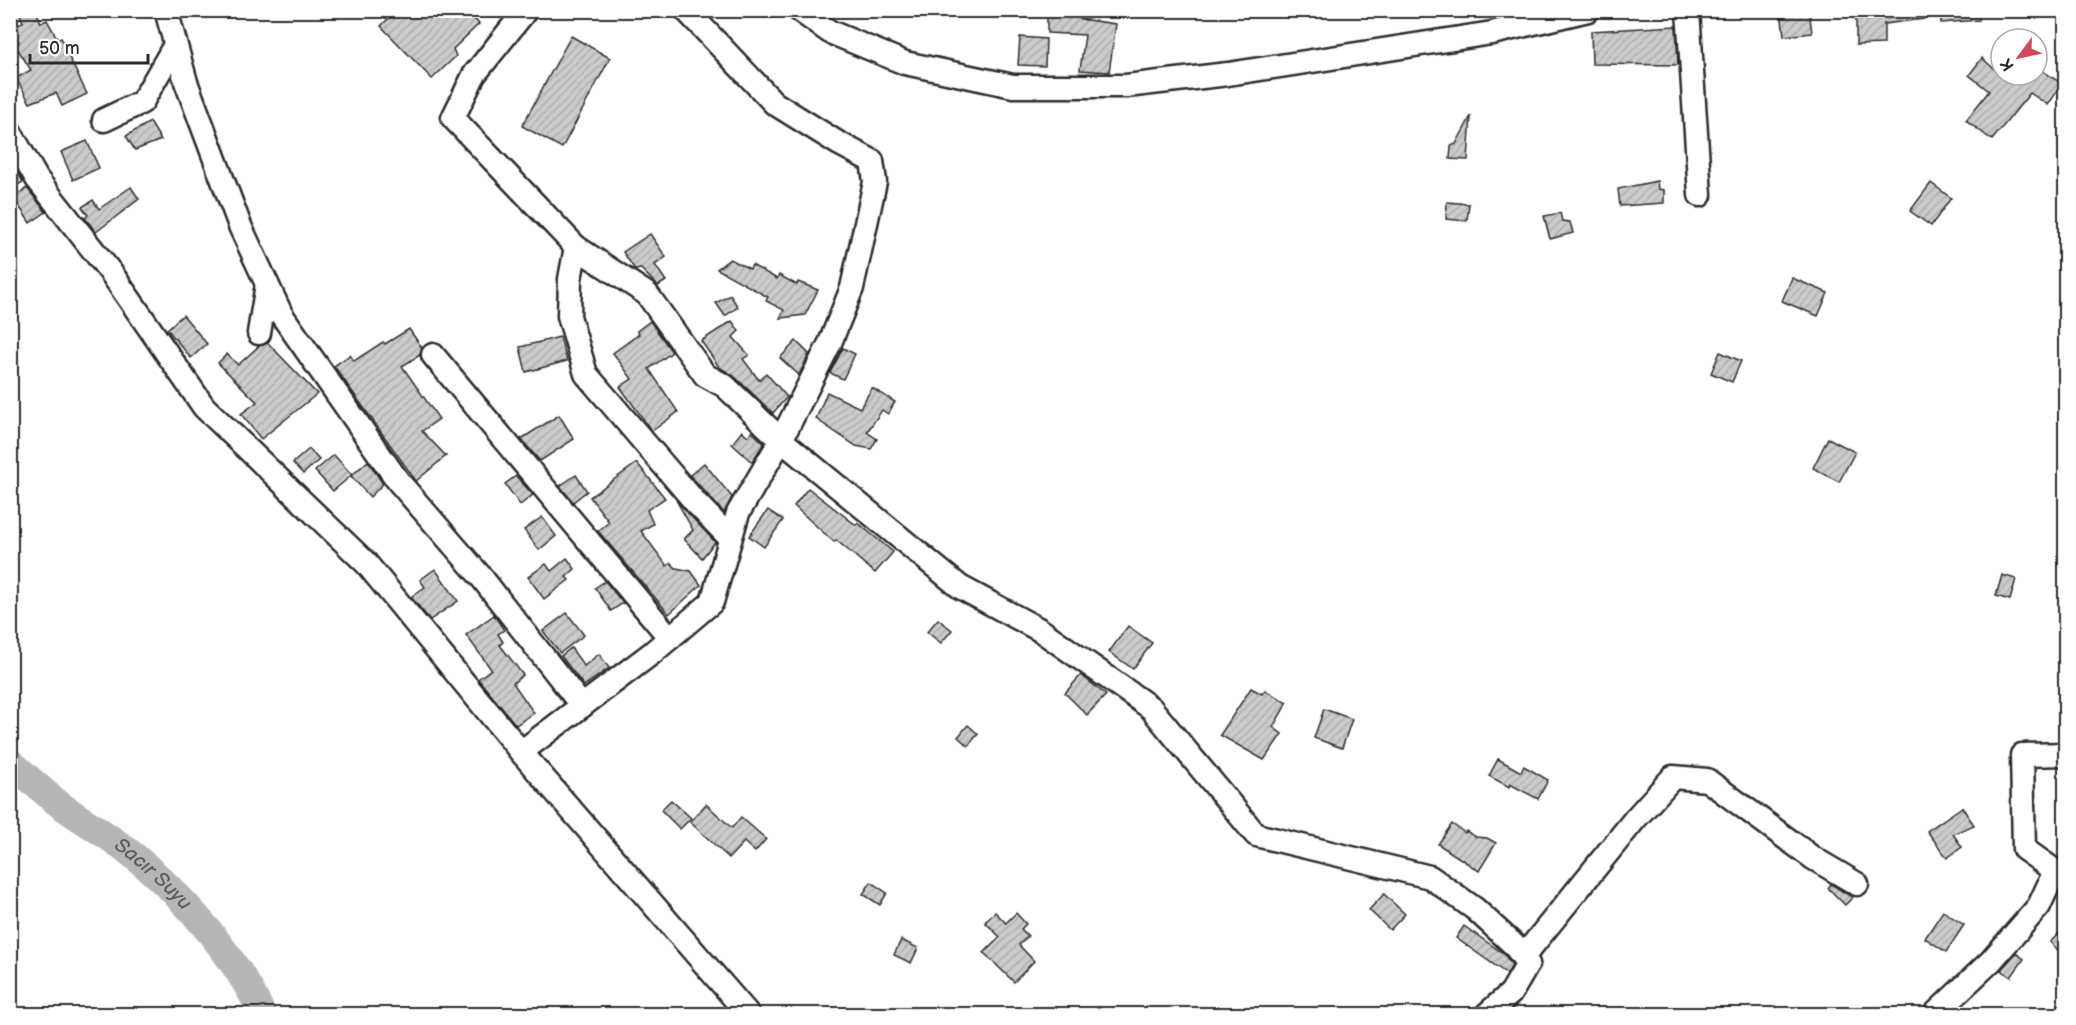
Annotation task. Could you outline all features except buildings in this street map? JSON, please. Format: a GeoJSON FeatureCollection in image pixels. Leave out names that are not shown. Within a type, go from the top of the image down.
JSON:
{"type":"FeatureCollection","features":[{"type":"Feature","properties":{"kind":"street"},"geometry":{"type":"LineString","coordinates":[[166,10],[175,45],[240,226],[280,314],[398,480],[482,578],[582,706]]}},
{"type":"Feature","properties":{"kind":"street"},"geometry":{"type":"LineString","coordinates":[[526,10],[474,75],[453,117],[576,247],[647,294],[705,375],[725,387],[781,440],[960,587],[1040,630],[1152,708],[1256,835],[1430,877],[1475,909],[1514,945],[1528,964],[1510,993],[1487,1014]]}},
{"type":"Feature","properties":{"kind":"street"},"geometry":{"type":"LineString","coordinates":[[521,752],[670,638],[712,602],[738,513],[781,440],[830,344],[852,288],[875,182],[872,160],[838,143],[774,103],[686,10]]}},
{"type":"Feature","properties":{"kind":"street"},"geometry":{"type":"LineString","coordinates":[[800,10],[830,32],[905,63],[1012,86],[1126,86],[1228,74],[1492,33],[1588,10]]}},
{"type":"Feature","properties":{"kind":"street"},"geometry":{"type":"LineString","coordinates":[[1688,10],[1700,195]]}},
{"type":"Feature","properties":{"kind":"street"},"geometry":{"type":"LineString","coordinates":[[104,120],[142,102],[175,45]]}},
{"type":"Feature","properties":{"kind":"street"},"geometry":{"type":"LineString","coordinates":[[10,132],[37,179],[112,274],[204,407],[366,563],[521,752],[748,1014]]}},
{"type":"Feature","properties":{"kind":"street"},"geometry":{"type":"LineString","coordinates":[[576,247],[570,279],[569,316],[586,374],[696,503],[730,538]]}},
{"type":"Feature","properties":{"kind":"street"},"geometry":{"type":"LineString","coordinates":[[259,333],[267,284]]}},
{"type":"Feature","properties":{"kind":"street"},"geometry":{"type":"LineString","coordinates":[[433,355],[670,638]]}},
{"type":"Feature","properties":{"kind":"street"},"geometry":{"type":"LineString","coordinates":[[1935,1014],[1991,961],[2039,906],[2055,871],[2024,849],[2022,755],[2066,754]]}},
{"type":"Feature","properties":{"kind":"street"},"geometry":{"type":"LineString","coordinates":[[1523,957],[1635,819],[1673,777],[1707,780],[1814,858],[1857,884]]}},
{"type":"Feature","properties":{"kind":"waterway","name":"Sacır Suyu"},"geometry":{"type":"LineString","coordinates":[[10,762],[59,804],[125,849],[171,889],[223,949],[238,970],[262,1014]]}}]}
